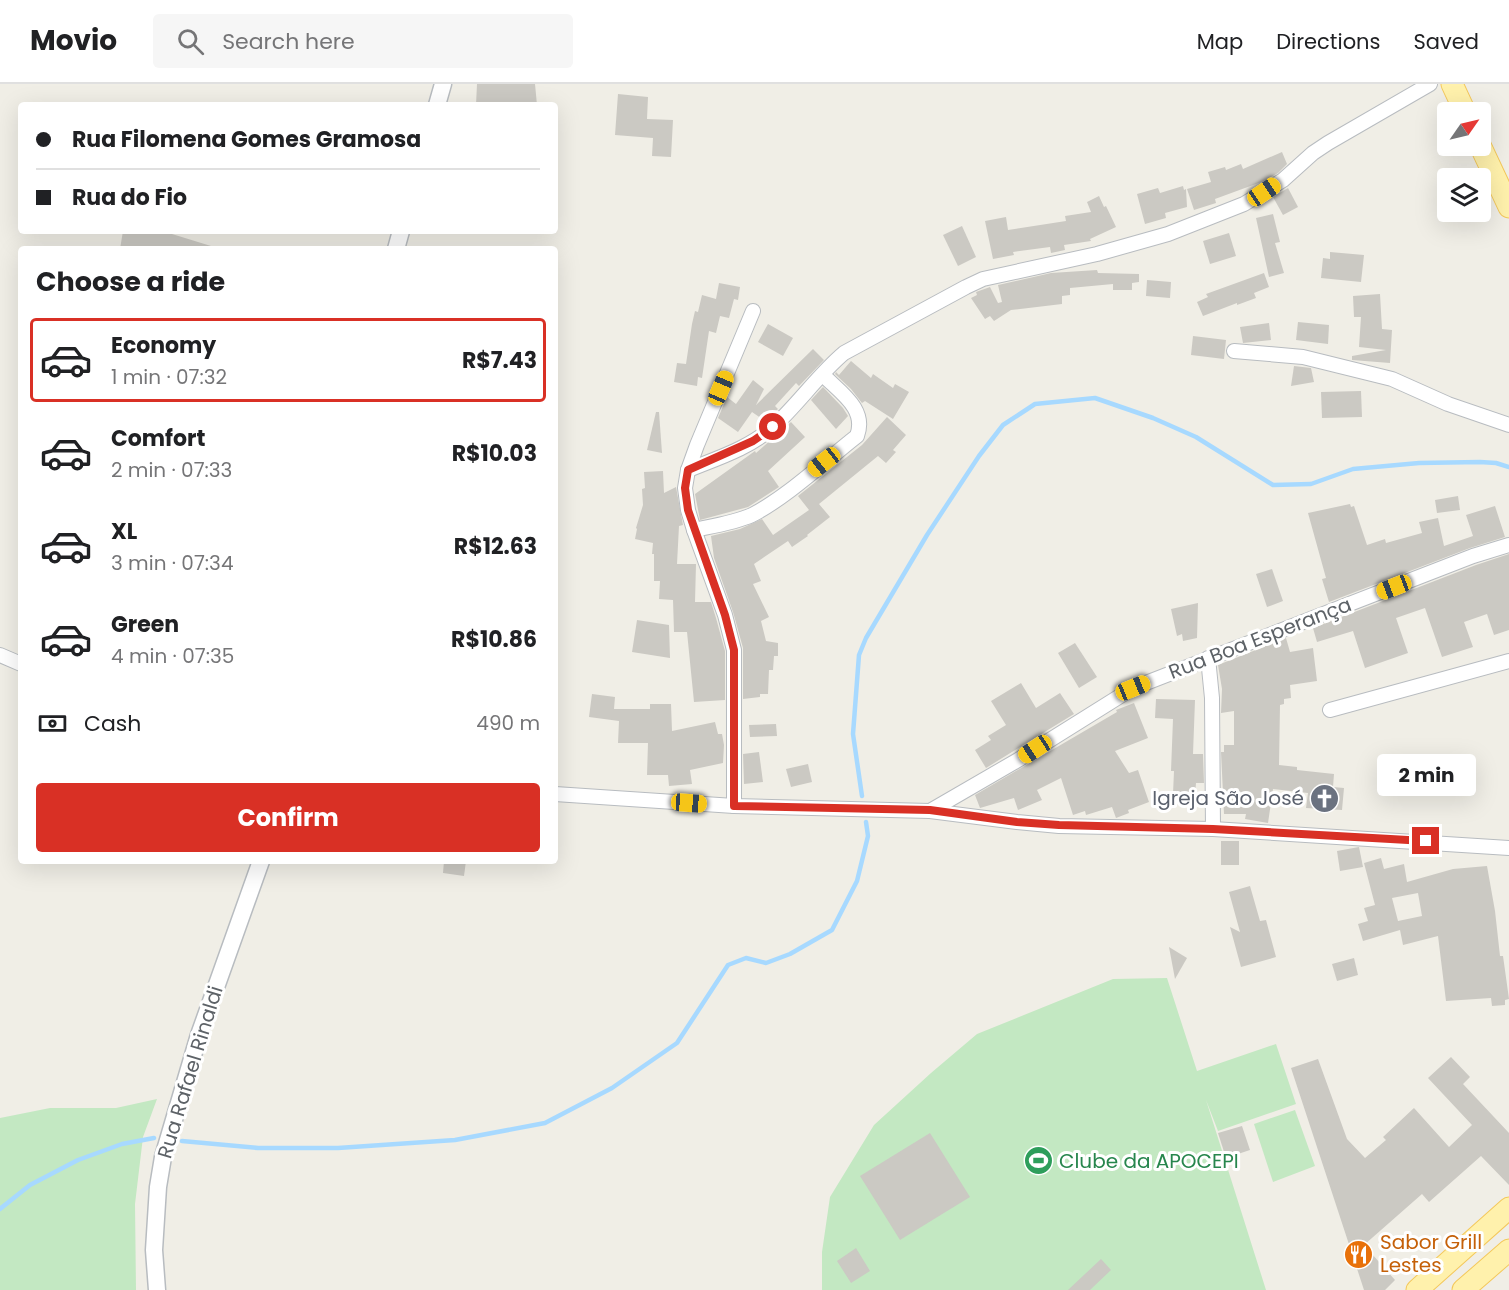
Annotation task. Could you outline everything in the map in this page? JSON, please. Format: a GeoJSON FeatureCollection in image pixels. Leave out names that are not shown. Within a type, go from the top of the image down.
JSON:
{"type":"FeatureCollection","features":[{"type":"Feature","properties":{"kind":"main road"},"geometry":{"type":"LineString","coordinates":[[1452,84],[1460,102]]}},
{"type":"Feature","properties":{"kind":"main road"},"geometry":{"type":"LineString","coordinates":[[1485,156],[1509,207]]}},
{"type":"Feature","properties":{"kind":"main road"},"geometry":{"type":"LineString","coordinates":[[1417,1290],[1509,1208]]}},
{"type":"Feature","properties":{"kind":"main road"},"geometry":{"type":"LineString","coordinates":[[1491,1224],[1509,1243]]}},
{"type":"Feature","properties":{"kind":"main road"},"geometry":{"type":"LineString","coordinates":[[1464,1290],[1509,1250]]}},
{"type":"Feature","properties":{"kind":"street"},"geometry":{"type":"LineString","coordinates":[[438,102],[443,84]]}},
{"type":"Feature","properties":{"kind":"street"},"geometry":{"type":"LineString","coordinates":[[688,470],[753,441],[773,427],[844,353],[966,287],[1002,274],[1097,254],[1168,234],[1244,204],[1283,180],[1313,153],[1328,143],[1430,84]]}},
{"type":"Feature","properties":{"kind":"street"},"geometry":{"type":"LineString","coordinates":[[734,806],[734,650],[725,615],[694,530],[685,488],[688,470],[753,311]]}},
{"type":"Feature","properties":{"kind":"street"},"geometry":{"type":"LineString","coordinates":[[1234,351],[1302,357],[1392,379],[1448,404],[1509,425]]}},
{"type":"Feature","properties":{"kind":"street"},"geometry":{"type":"LineString","coordinates":[[694,530],[738,520],[753,514],[792,488],[857,436],[860,427],[857,410],[823,375]]}},
{"type":"Feature","properties":{"kind":"street","name":"Rua Boa Esperança"},"geometry":{"type":"LineString","coordinates":[[930,810],[1018,760],[1119,695],[1208,658],[1473,556],[1509,545]]}},
{"type":"Feature","properties":{"kind":"street"},"geometry":{"type":"LineString","coordinates":[[0,655],[18,663]]}},
{"type":"Feature","properties":{"kind":"street"},"geometry":{"type":"LineString","coordinates":[[1208,658],[1212,698],[1213,829]]}},
{"type":"Feature","properties":{"kind":"street"},"geometry":{"type":"LineString","coordinates":[[1329,710],[1509,661]]}},
{"type":"Feature","properties":{"kind":"street"},"geometry":{"type":"LineString","coordinates":[[558,794],[734,806],[930,810],[1017,822],[1059,825],[1213,829],[1509,848]]}},
{"type":"Feature","properties":{"kind":"street","name":"Rua Rafael Rinaldi"},"geometry":{"type":"LineString","coordinates":[[157,1290],[154,1250],[158,1187],[163,1157],[199,1035],[260,864]]}},
{"type":"Feature","properties":{"kind":"green space","name":"Clube da APOCEPI"},"geometry":{"type":"Polygon","coordinates":[[[1167,978],[1197,1071],[1276,1044],[1296,1104],[1218,1131],[1206,1100],[1266,1290],[822,1290],[822,1252],[830,1197],[874,1125],[931,1073],[977,1034],[1113,979],[1167,978]]]}},
{"type":"Feature","properties":{"kind":"green space"},"geometry":{"type":"Polygon","coordinates":[[[157,1099],[143,1137],[135,1204],[136,1290],[0,1290],[0,1118],[50,1108],[116,1108],[157,1099]]]}},
{"type":"Feature","properties":{"kind":"green space"},"geometry":{"type":"Polygon","coordinates":[[[1295,1110],[1315,1166],[1273,1182],[1254,1124],[1295,1110]]]}},
{"type":"Feature","properties":{"kind":"building"},"geometry":{"type":"Polygon","coordinates":[[[477,84],[535,84],[537,102],[476,102],[477,84]]]}},
{"type":"Feature","properties":{"kind":"building"},"geometry":{"type":"Polygon","coordinates":[[[618,94],[648,97],[647,119],[673,120],[671,157],[652,156],[653,138],[615,135],[618,94]]]}},
{"type":"Feature","properties":{"kind":"building"},"geometry":{"type":"Polygon","coordinates":[[[1282,152],[1287,164],[1278,173],[1264,181],[1215,199],[1216,203],[1194,210],[1187,189],[1211,182],[1208,172],[1225,167],[1226,170],[1241,164],[1243,169],[1282,152]]]}},
{"type":"Feature","properties":{"kind":"building"},"geometry":{"type":"Polygon","coordinates":[[[1183,186],[1184,190],[1186,189],[1187,207],[1165,213],[1166,218],[1145,224],[1137,194],[1158,188],[1160,193],[1183,186]]]}},
{"type":"Feature","properties":{"kind":"building"},"geometry":{"type":"Polygon","coordinates":[[[1288,188],[1298,207],[1283,215],[1273,197],[1288,188]]]}},
{"type":"Feature","properties":{"kind":"building"},"geometry":{"type":"Polygon","coordinates":[[[1099,196],[1116,227],[1090,239],[1091,241],[1064,245],[1065,250],[1051,253],[1050,247],[1013,252],[1014,255],[993,259],[985,221],[1006,217],[1008,230],[1066,221],[1065,216],[1091,212],[1087,202],[1099,196]]]}},
{"type":"Feature","properties":{"kind":"building"},"geometry":{"type":"Polygon","coordinates":[[[1273,214],[1280,242],[1275,243],[1284,273],[1269,277],[1256,218],[1273,214]]]}},
{"type":"Feature","properties":{"kind":"building"},"geometry":{"type":"Polygon","coordinates":[[[962,226],[976,257],[958,266],[943,235],[962,226]]]}},
{"type":"Feature","properties":{"kind":"building"},"geometry":{"type":"Polygon","coordinates":[[[1229,233],[1236,256],[1210,264],[1203,241],[1229,233]]]}},
{"type":"Feature","properties":{"kind":"building"},"geometry":{"type":"Polygon","coordinates":[[[122,234],[172,234],[211,246],[120,246],[122,234]]]}},
{"type":"Feature","properties":{"kind":"building"},"geometry":{"type":"Polygon","coordinates":[[[1330,252],[1364,255],[1361,282],[1321,278],[1323,258],[1330,259],[1330,252]]]}},
{"type":"Feature","properties":{"kind":"building"},"geometry":{"type":"Polygon","coordinates":[[[1097,270],[1098,273],[1139,274],[1139,282],[1132,283],[1132,290],[1113,290],[1113,284],[1070,288],[1070,295],[1062,296],[1062,304],[1011,310],[994,321],[990,316],[985,319],[971,298],[977,295],[976,292],[990,287],[998,303],[1002,302],[998,285],[1051,273],[1097,270]]]}},
{"type":"Feature","properties":{"kind":"building"},"geometry":{"type":"Polygon","coordinates":[[[1264,273],[1269,287],[1254,293],[1256,298],[1203,316],[1197,302],[1208,297],[1206,294],[1264,273]]]}},
{"type":"Feature","properties":{"kind":"building"},"geometry":{"type":"Polygon","coordinates":[[[1147,280],[1171,282],[1170,298],[1146,296],[1147,280]]]}},
{"type":"Feature","properties":{"kind":"building"},"geometry":{"type":"Polygon","coordinates":[[[719,283],[740,287],[738,300],[734,299],[729,318],[720,316],[716,333],[709,331],[702,378],[698,377],[697,386],[674,382],[677,363],[686,364],[695,311],[698,312],[702,295],[716,299],[719,283]]]}},
{"type":"Feature","properties":{"kind":"building"},"geometry":{"type":"Polygon","coordinates":[[[1380,294],[1382,329],[1392,330],[1390,363],[1352,360],[1352,356],[1386,350],[1359,347],[1361,317],[1354,317],[1353,296],[1380,294]]]}},
{"type":"Feature","properties":{"kind":"building"},"geometry":{"type":"Polygon","coordinates":[[[1298,322],[1329,325],[1328,344],[1296,340],[1298,322]]]}},
{"type":"Feature","properties":{"kind":"building"},"geometry":{"type":"Polygon","coordinates":[[[1269,323],[1271,340],[1243,343],[1240,327],[1269,323]]]}},
{"type":"Feature","properties":{"kind":"building"},"geometry":{"type":"Polygon","coordinates":[[[768,324],[793,338],[783,356],[758,342],[768,324]]]}},
{"type":"Feature","properties":{"kind":"building"},"geometry":{"type":"Polygon","coordinates":[[[1193,336],[1226,340],[1224,359],[1191,355],[1193,336]]]}},
{"type":"Feature","properties":{"kind":"building"},"geometry":{"type":"Polygon","coordinates":[[[813,349],[824,360],[799,386],[796,383],[775,406],[778,409],[765,421],[752,412],[738,432],[718,418],[727,397],[736,404],[753,380],[764,389],[756,405],[813,349]]]}},
{"type":"Feature","properties":{"kind":"building"},"geometry":{"type":"Polygon","coordinates":[[[851,361],[871,378],[873,374],[893,388],[895,384],[909,392],[893,419],[865,401],[862,403],[835,374],[836,372],[839,375],[851,361]]]}},
{"type":"Feature","properties":{"kind":"building"},"geometry":{"type":"Polygon","coordinates":[[[1294,366],[1311,368],[1314,382],[1291,386],[1294,366]]]}},
{"type":"Feature","properties":{"kind":"building"},"geometry":{"type":"Polygon","coordinates":[[[823,387],[848,416],[836,429],[811,400],[823,387]]]}},
{"type":"Feature","properties":{"kind":"building"},"geometry":{"type":"Polygon","coordinates":[[[1361,391],[1362,417],[1322,418],[1321,392],[1361,391]]]}},
{"type":"Feature","properties":{"kind":"building"},"geometry":{"type":"Polygon","coordinates":[[[656,412],[659,412],[662,453],[647,450],[656,412]]]}},
{"type":"Feature","properties":{"kind":"building"},"geometry":{"type":"Polygon","coordinates":[[[887,417],[906,435],[893,450],[896,452],[886,463],[878,456],[819,504],[830,517],[808,536],[792,547],[788,541],[754,564],[761,581],[753,584],[769,617],[761,621],[766,641],[778,643],[778,656],[774,656],[773,670],[769,670],[768,694],[743,699],[743,648],[714,558],[711,536],[740,529],[762,519],[773,535],[809,510],[798,496],[862,445],[887,417]]]}},
{"type":"Feature","properties":{"kind":"building"},"geometry":{"type":"Polygon","coordinates":[[[791,422],[805,437],[768,471],[779,487],[748,507],[700,520],[695,494],[755,451],[756,453],[791,422]]]}},
{"type":"Feature","properties":{"kind":"building"},"geometry":{"type":"Polygon","coordinates":[[[663,471],[664,493],[676,487],[683,525],[679,526],[677,564],[696,564],[695,602],[711,602],[725,651],[725,700],[694,702],[687,632],[674,632],[673,600],[659,599],[660,581],[654,581],[653,543],[635,539],[643,505],[644,472],[663,471]]]}},
{"type":"Feature","properties":{"kind":"building"},"geometry":{"type":"Polygon","coordinates":[[[1458,496],[1460,510],[1437,513],[1435,500],[1458,496]]]}},
{"type":"Feature","properties":{"kind":"building"},"geometry":{"type":"Polygon","coordinates":[[[1350,504],[1351,507],[1354,506],[1367,545],[1385,539],[1386,543],[1422,533],[1419,522],[1438,518],[1444,546],[1473,536],[1466,515],[1495,506],[1505,537],[1470,548],[1329,602],[1322,579],[1326,578],[1308,513],[1350,504]]]}},
{"type":"Feature","properties":{"kind":"building"},"geometry":{"type":"Polygon","coordinates":[[[1509,554],[1509,630],[1494,635],[1487,614],[1464,622],[1473,647],[1442,657],[1425,608],[1396,618],[1408,653],[1365,668],[1353,631],[1317,642],[1313,628],[1509,554]]]}},
{"type":"Feature","properties":{"kind":"building"},"geometry":{"type":"Polygon","coordinates":[[[1272,569],[1283,601],[1267,607],[1256,574],[1272,569]]]}},
{"type":"Feature","properties":{"kind":"building"},"geometry":{"type":"Polygon","coordinates":[[[1198,603],[1197,638],[1183,641],[1182,634],[1177,636],[1171,609],[1198,603]]]}},
{"type":"Feature","properties":{"kind":"building"},"geometry":{"type":"Polygon","coordinates":[[[637,620],[669,625],[670,658],[632,652],[637,620]]]}},
{"type":"Feature","properties":{"kind":"building"},"geometry":{"type":"Polygon","coordinates":[[[1286,638],[1290,652],[1313,648],[1317,681],[1290,685],[1291,698],[1284,699],[1284,704],[1280,705],[1279,765],[1297,767],[1297,770],[1334,774],[1333,787],[1344,788],[1342,810],[1306,808],[1308,793],[1273,789],[1268,823],[1245,819],[1246,814],[1224,814],[1221,752],[1224,752],[1224,745],[1234,745],[1234,711],[1221,713],[1222,689],[1218,665],[1286,638]]]}},
{"type":"Feature","properties":{"kind":"building"},"geometry":{"type":"Polygon","coordinates":[[[1075,643],[1097,677],[1079,688],[1058,653],[1075,643]]]}},
{"type":"Feature","properties":{"kind":"building"},"geometry":{"type":"Polygon","coordinates":[[[1021,683],[1036,708],[1060,693],[1074,714],[986,768],[975,750],[991,740],[988,736],[1006,725],[991,701],[1021,683]]]}},
{"type":"Feature","properties":{"kind":"building"},"geometry":{"type":"Polygon","coordinates":[[[592,694],[615,697],[614,709],[650,709],[650,704],[671,704],[672,731],[715,722],[718,734],[722,734],[723,763],[690,770],[692,784],[669,786],[668,775],[647,775],[648,743],[618,743],[619,721],[589,717],[592,694]]]}},
{"type":"Feature","properties":{"kind":"building"},"geometry":{"type":"Polygon","coordinates":[[[1156,699],[1195,700],[1193,754],[1203,754],[1204,783],[1196,783],[1195,795],[1173,794],[1174,771],[1171,771],[1173,719],[1155,718],[1156,699]]]}},
{"type":"Feature","properties":{"kind":"building"},"geometry":{"type":"Polygon","coordinates":[[[1134,703],[1148,738],[1115,751],[1129,773],[1138,770],[1149,802],[1128,810],[1129,813],[1116,818],[1112,807],[1086,815],[1085,811],[1073,815],[1061,778],[1037,790],[1042,800],[1018,810],[1014,798],[980,808],[975,795],[1117,712],[1116,710],[1134,703]]]}},
{"type":"Feature","properties":{"kind":"building"},"geometry":{"type":"Polygon","coordinates":[[[776,724],[777,736],[750,737],[749,725],[776,724]]]}},
{"type":"Feature","properties":{"kind":"building"},"geometry":{"type":"Polygon","coordinates":[[[759,752],[763,782],[744,784],[743,754],[759,752]]]}},
{"type":"Feature","properties":{"kind":"building"},"geometry":{"type":"Polygon","coordinates":[[[808,764],[812,782],[791,787],[786,769],[808,764]]]}},
{"type":"Feature","properties":{"kind":"building"},"geometry":{"type":"Polygon","coordinates":[[[1221,841],[1239,841],[1239,865],[1221,865],[1221,841]]]}},
{"type":"Feature","properties":{"kind":"building"},"geometry":{"type":"Polygon","coordinates":[[[1359,847],[1363,867],[1340,871],[1337,851],[1359,847]]]}},
{"type":"Feature","properties":{"kind":"building"},"geometry":{"type":"Polygon","coordinates":[[[1381,858],[1384,869],[1404,864],[1407,882],[1453,869],[1487,866],[1500,956],[1503,956],[1509,999],[1505,1000],[1505,1005],[1492,1006],[1491,998],[1446,1001],[1438,936],[1403,945],[1400,930],[1363,941],[1358,924],[1368,921],[1364,908],[1375,905],[1364,863],[1381,858]],[[1418,893],[1392,898],[1398,921],[1422,916],[1418,893]]]}},
{"type":"Feature","properties":{"kind":"building"},"geometry":{"type":"Polygon","coordinates":[[[444,864],[466,864],[464,876],[443,873],[444,864]]]}},
{"type":"Feature","properties":{"kind":"building"},"geometry":{"type":"Polygon","coordinates":[[[1250,886],[1260,921],[1266,920],[1276,957],[1241,967],[1230,927],[1240,932],[1229,892],[1250,886]]]}},
{"type":"Feature","properties":{"kind":"building"},"geometry":{"type":"Polygon","coordinates":[[[1169,947],[1187,958],[1175,979],[1169,947]]]}},
{"type":"Feature","properties":{"kind":"building"},"geometry":{"type":"Polygon","coordinates":[[[1354,958],[1358,975],[1337,981],[1332,964],[1354,958]]]}},
{"type":"Feature","properties":{"kind":"building"},"geometry":{"type":"Polygon","coordinates":[[[1451,1057],[1470,1077],[1463,1084],[1509,1133],[1509,1185],[1481,1156],[1429,1202],[1422,1194],[1364,1245],[1395,1280],[1385,1290],[1364,1290],[1291,1068],[1318,1059],[1347,1139],[1365,1158],[1386,1140],[1383,1137],[1414,1108],[1449,1147],[1472,1125],[1428,1078],[1451,1057]]]}},
{"type":"Feature","properties":{"kind":"building"},"geometry":{"type":"Polygon","coordinates":[[[1242,1126],[1250,1150],[1226,1158],[1218,1133],[1242,1126]]]}},
{"type":"Feature","properties":{"kind":"building"},"geometry":{"type":"Polygon","coordinates":[[[930,1133],[970,1197],[900,1240],[860,1176],[930,1133]]]}},
{"type":"Feature","properties":{"kind":"building"},"geometry":{"type":"Polygon","coordinates":[[[856,1248],[870,1271],[851,1283],[837,1261],[856,1248]]]}},
{"type":"Feature","properties":{"kind":"building"},"geometry":{"type":"Polygon","coordinates":[[[1101,1259],[1111,1270],[1090,1290],[1068,1290],[1101,1259]]]}},
{"type":"Feature","properties":{"kind":"waterway"},"geometry":{"type":"LineString","coordinates":[[862,796],[853,734],[859,655],[866,638],[927,535],[979,456],[1003,425],[1035,404],[1095,398],[1153,418],[1196,437],[1273,485],[1311,484],[1353,469],[1419,463],[1480,462],[1509,467]]}},
{"type":"Feature","properties":{"kind":"waterway"},"geometry":{"type":"LineString","coordinates":[[182,1141],[258,1148],[338,1148],[455,1140],[545,1123],[612,1088],[677,1043],[728,965],[746,958],[766,963],[790,954],[832,930],[857,881],[868,836],[866,822]]}},
{"type":"Feature","properties":{"kind":"waterway"},"geometry":{"type":"LineString","coordinates":[[0,1209],[30,1185],[78,1160],[122,1144],[154,1138]]}},
{"type":"Feature","properties":{"kind":"place","name":"Igreja São José"},"geometry":{"type":"Point","coordinates":[1325,798]}},
{"type":"Feature","properties":{"kind":"place","name":"Clube da APOCEPI"},"geometry":{"type":"Point","coordinates":[1038,1161]}},
{"type":"Feature","properties":{"kind":"place","name":"Sabor Grill Lestes"},"geometry":{"type":"Point","coordinates":[1359,1254]}},
{"type":"Feature","properties":{"kind":"route"},"geometry":{"type":"LineString","coordinates":[[773,427],[753,441],[688,470],[685,488],[694,530],[725,615],[734,650],[734,806],[930,810],[971,817],[1059,825],[1213,829],[1426,841]]}}]}
